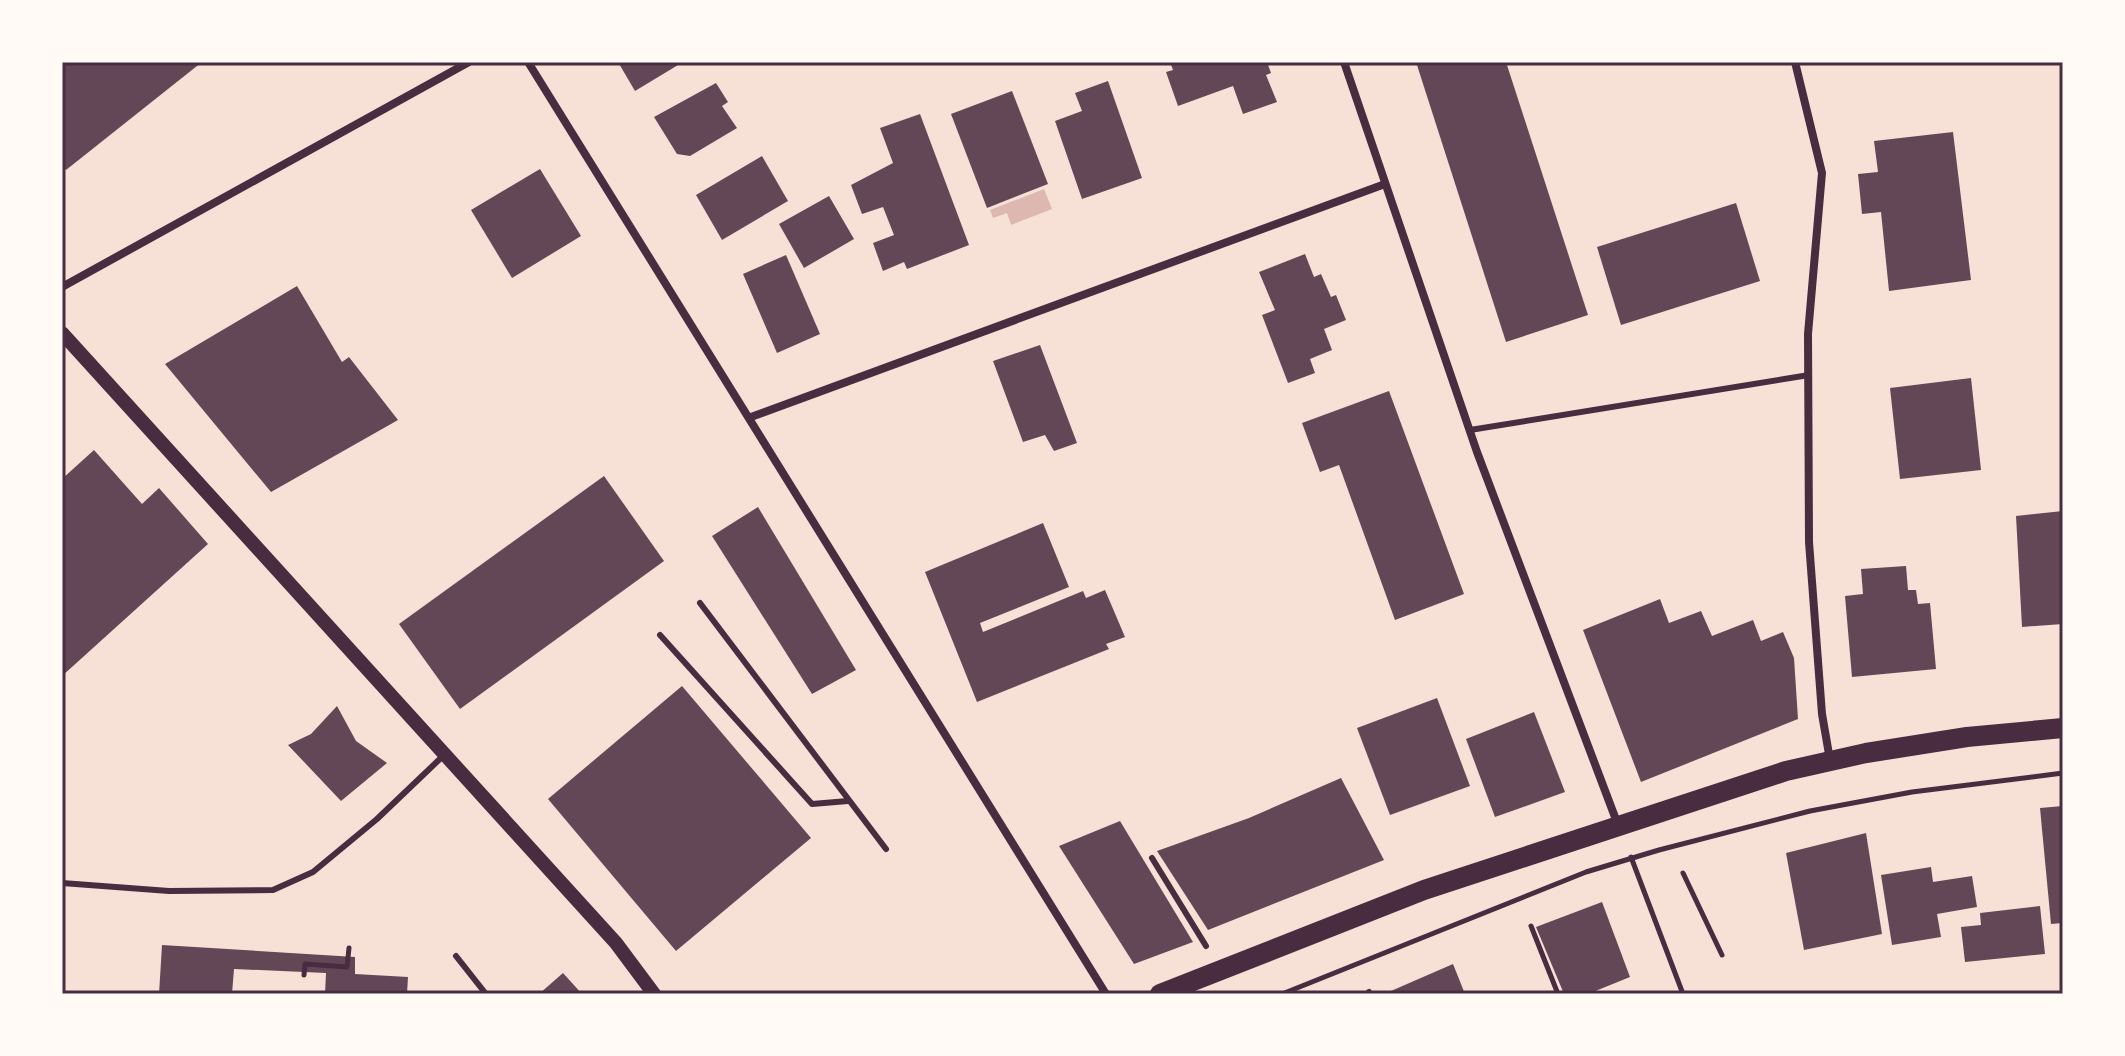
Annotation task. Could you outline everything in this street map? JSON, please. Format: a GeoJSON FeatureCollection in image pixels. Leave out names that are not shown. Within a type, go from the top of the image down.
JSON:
{"type":"FeatureCollection","features":[{"type":"Feature","properties":{"kind":"main road"},"geometry":{"type":"LineString","coordinates":[[1160,994],[1424,890],[1786,771],[1967,737],[2063,728]]}},
{"type":"Feature","properties":{"kind":"street"},"geometry":{"type":"LineString","coordinates":[[62,287],[469,62]]}},
{"type":"Feature","properties":{"kind":"street"},"geometry":{"type":"LineString","coordinates":[[528,62],[751,417],[1106,994]]}},
{"type":"Feature","properties":{"kind":"street"},"geometry":{"type":"LineString","coordinates":[[1344,62],[1470,430],[1618,825]]}},
{"type":"Feature","properties":{"kind":"street"},"geometry":{"type":"LineString","coordinates":[[1795,62],[1822,173],[1808,334],[1809,542],[1821,701],[1830,761]]}},
{"type":"Feature","properties":{"kind":"street"},"geometry":{"type":"LineString","coordinates":[[751,417],[1385,184]]}},
{"type":"Feature","properties":{"kind":"street"},"geometry":{"type":"LineString","coordinates":[[62,333],[616,943],[654,994]]}},
{"type":"Feature","properties":{"kind":"lane"},"geometry":{"type":"LineString","coordinates":[[1470,430],[1809,375]]}},
{"type":"Feature","properties":{"kind":"lane"},"geometry":{"type":"LineString","coordinates":[[700,603],[886,849]]}},
{"type":"Feature","properties":{"kind":"lane"},"geometry":{"type":"LineString","coordinates":[[660,635],[812,804],[848,801]]}},
{"type":"Feature","properties":{"kind":"lane"},"geometry":{"type":"LineString","coordinates":[[62,883],[169,891],[273,890],[313,872],[377,819],[443,756]]}},
{"type":"Feature","properties":{"kind":"lane"},"geometry":{"type":"LineString","coordinates":[[1152,858],[1206,946]]}},
{"type":"Feature","properties":{"kind":"lane"},"geometry":{"type":"LineString","coordinates":[[456,956],[486,994]]}},
{"type":"Feature","properties":{"kind":"path"},"geometry":{"type":"LineString","coordinates":[[1282,994],[1586,872],[1631,859],[1810,811],[1912,792],[2063,773]]}},
{"type":"Feature","properties":{"kind":"path"},"geometry":{"type":"LineString","coordinates":[[1618,825],[1683,994]]}},
{"type":"Feature","properties":{"kind":"path"},"geometry":{"type":"LineString","coordinates":[[1683,873],[1722,955]]}},
{"type":"Feature","properties":{"kind":"path"},"geometry":{"type":"LineString","coordinates":[[1531,926],[1558,994]]}},
{"type":"Feature","properties":{"kind":"path"},"geometry":{"type":"LineString","coordinates":[[304,975],[305,964],[347,967],[349,948]]}},
{"type":"Feature","properties":{"kind":"shaded area"},"geometry":{"type":"Polygon","coordinates":[[[1044,189],[1052,209],[1011,225],[1007,213],[993,218],[990,210],[1044,189]]]}},
{"type":"Feature","properties":{"kind":"building"},"geometry":{"type":"Polygon","coordinates":[[[62,62],[202,62],[66,170],[62,164],[62,62]]]}},
{"type":"Feature","properties":{"kind":"building"},"geometry":{"type":"Polygon","coordinates":[[[618,62],[683,62],[635,91],[618,62]]]}},
{"type":"Feature","properties":{"kind":"building"},"geometry":{"type":"Polygon","coordinates":[[[1170,62],[1267,62],[1271,73],[1266,75],[1277,102],[1243,114],[1233,86],[1178,106],[1166,72],[1173,70],[1170,62]]]}},
{"type":"Feature","properties":{"kind":"building"},"geometry":{"type":"Polygon","coordinates":[[[1416,62],[1506,62],[1588,315],[1506,342],[1416,62]]]}},
{"type":"Feature","properties":{"kind":"building"},"geometry":{"type":"Polygon","coordinates":[[[1108,81],[1142,178],[1082,199],[1055,121],[1082,111],[1075,93],[1108,81]]]}},
{"type":"Feature","properties":{"kind":"building"},"geometry":{"type":"Polygon","coordinates":[[[716,83],[728,102],[722,106],[737,128],[690,156],[677,154],[654,117],[716,83]]]}},
{"type":"Feature","properties":{"kind":"building"},"geometry":{"type":"Polygon","coordinates":[[[1012,91],[1048,184],[987,208],[951,114],[1012,91]]]}},
{"type":"Feature","properties":{"kind":"building"},"geometry":{"type":"Polygon","coordinates":[[[920,114],[969,245],[907,269],[904,262],[883,271],[873,243],[894,235],[883,207],[862,214],[851,185],[893,163],[880,128],[920,114]]]}},
{"type":"Feature","properties":{"kind":"building"},"geometry":{"type":"Polygon","coordinates":[[[1953,132],[1971,280],[1889,291],[1881,212],[1862,214],[1858,174],[1878,172],[1874,141],[1953,132]]]}},
{"type":"Feature","properties":{"kind":"building"},"geometry":{"type":"Polygon","coordinates":[[[762,156],[788,201],[722,240],[696,195],[762,156]]]}},
{"type":"Feature","properties":{"kind":"building"},"geometry":{"type":"Polygon","coordinates":[[[540,169],[581,236],[512,278],[471,210],[540,169]]]}},
{"type":"Feature","properties":{"kind":"building"},"geometry":{"type":"Polygon","coordinates":[[[829,196],[854,239],[804,268],[779,224],[829,196]]]}},
{"type":"Feature","properties":{"kind":"building"},"geometry":{"type":"Polygon","coordinates":[[[1736,203],[1760,281],[1621,325],[1597,247],[1736,203]]]}},
{"type":"Feature","properties":{"kind":"building"},"geometry":{"type":"Polygon","coordinates":[[[1305,254],[1314,277],[1321,274],[1331,297],[1336,295],[1346,320],[1324,329],[1332,350],[1310,359],[1315,373],[1288,383],[1262,315],[1275,310],[1259,272],[1305,254]]]}},
{"type":"Feature","properties":{"kind":"building"},"geometry":{"type":"Polygon","coordinates":[[[786,255],[820,334],[777,353],[743,274],[786,255]]]}},
{"type":"Feature","properties":{"kind":"building"},"geometry":{"type":"Polygon","coordinates":[[[297,286],[342,362],[349,357],[398,420],[271,492],[165,364],[297,286]]]}},
{"type":"Feature","properties":{"kind":"building"},"geometry":{"type":"Polygon","coordinates":[[[1040,345],[1077,443],[1054,451],[1045,435],[1023,442],[993,361],[1040,345]]]}},
{"type":"Feature","properties":{"kind":"building"},"geometry":{"type":"Polygon","coordinates":[[[1971,378],[1981,470],[1900,479],[1890,388],[1971,378]]]}},
{"type":"Feature","properties":{"kind":"building"},"geometry":{"type":"Polygon","coordinates":[[[1389,391],[1464,594],[1395,620],[1339,465],[1320,472],[1302,423],[1389,391]]]}},
{"type":"Feature","properties":{"kind":"building"},"geometry":{"type":"Polygon","coordinates":[[[94,450],[142,504],[159,488],[208,544],[62,676],[62,479],[94,450]]]}},
{"type":"Feature","properties":{"kind":"building"},"geometry":{"type":"Polygon","coordinates":[[[604,476],[664,561],[460,709],[399,624],[604,476]]]}},
{"type":"Feature","properties":{"kind":"building"},"geometry":{"type":"Polygon","coordinates":[[[758,507],[856,670],[812,694],[712,536],[758,507]]]}},
{"type":"Feature","properties":{"kind":"building"},"geometry":{"type":"Polygon","coordinates":[[[2063,511],[2063,624],[2022,627],[2016,516],[2063,511]]]}},
{"type":"Feature","properties":{"kind":"building"},"geometry":{"type":"Polygon","coordinates":[[[1043,523],[1069,587],[980,623],[983,632],[1083,591],[1086,598],[1105,590],[1125,637],[1106,644],[1109,649],[977,702],[925,572],[1043,523]]]}},
{"type":"Feature","properties":{"kind":"building"},"geometry":{"type":"Polygon","coordinates":[[[1906,566],[1908,590],[1916,590],[1918,604],[1930,603],[1936,669],[1852,677],[1845,596],[1863,594],[1861,569],[1906,566]]]}},
{"type":"Feature","properties":{"kind":"building"},"geometry":{"type":"Polygon","coordinates":[[[1660,599],[1669,623],[1701,611],[1712,636],[1753,620],[1761,641],[1783,632],[1794,658],[1798,719],[1641,782],[1583,630],[1660,599]]]}},
{"type":"Feature","properties":{"kind":"building"},"geometry":{"type":"Polygon","coordinates":[[[682,686],[811,838],[676,951],[548,799],[682,686]]]}},
{"type":"Feature","properties":{"kind":"building"},"geometry":{"type":"Polygon","coordinates":[[[1437,698],[1470,786],[1390,815],[1357,728],[1437,698]]]}},
{"type":"Feature","properties":{"kind":"building"},"geometry":{"type":"Polygon","coordinates":[[[337,706],[356,741],[387,763],[341,801],[288,745],[311,734],[337,706]]]}},
{"type":"Feature","properties":{"kind":"building"},"geometry":{"type":"Polygon","coordinates":[[[1534,712],[1565,792],[1495,817],[1466,739],[1534,712]]]}},
{"type":"Feature","properties":{"kind":"building"},"geometry":{"type":"Polygon","coordinates":[[[1341,778],[1384,860],[1208,930],[1157,851],[1249,818],[1341,778]]]}},
{"type":"Feature","properties":{"kind":"building"},"geometry":{"type":"Polygon","coordinates":[[[2063,806],[2063,923],[2051,924],[2040,808],[2063,806]]]}},
{"type":"Feature","properties":{"kind":"building"},"geometry":{"type":"Polygon","coordinates":[[[1120,821],[1193,942],[1134,964],[1059,846],[1120,821]]]}},
{"type":"Feature","properties":{"kind":"building"},"geometry":{"type":"Polygon","coordinates":[[[1866,833],[1882,934],[1804,950],[1786,853],[1866,833]]]}},
{"type":"Feature","properties":{"kind":"building"},"geometry":{"type":"Polygon","coordinates":[[[1931,867],[1933,882],[1972,876],[1977,907],[1937,914],[1941,937],[1892,945],[1881,875],[1931,867]]]}},
{"type":"Feature","properties":{"kind":"building"},"geometry":{"type":"Polygon","coordinates":[[[1602,902],[1630,977],[1588,994],[1564,994],[1536,927],[1602,902]]]}},
{"type":"Feature","properties":{"kind":"building"},"geometry":{"type":"Polygon","coordinates":[[[2040,906],[2045,954],[1965,962],[1961,927],[1981,925],[1980,913],[2040,906]]]}},
{"type":"Feature","properties":{"kind":"building"},"geometry":{"type":"Polygon","coordinates":[[[162,945],[355,957],[355,974],[408,977],[407,994],[325,994],[326,973],[234,969],[232,994],[159,994],[162,945]]]}},
{"type":"Feature","properties":{"kind":"building"},"geometry":{"type":"Polygon","coordinates":[[[1453,964],[1465,994],[1384,994],[1453,964]]]}},
{"type":"Feature","properties":{"kind":"building"},"geometry":{"type":"Polygon","coordinates":[[[563,973],[582,994],[539,994],[563,973]]]}}]}
